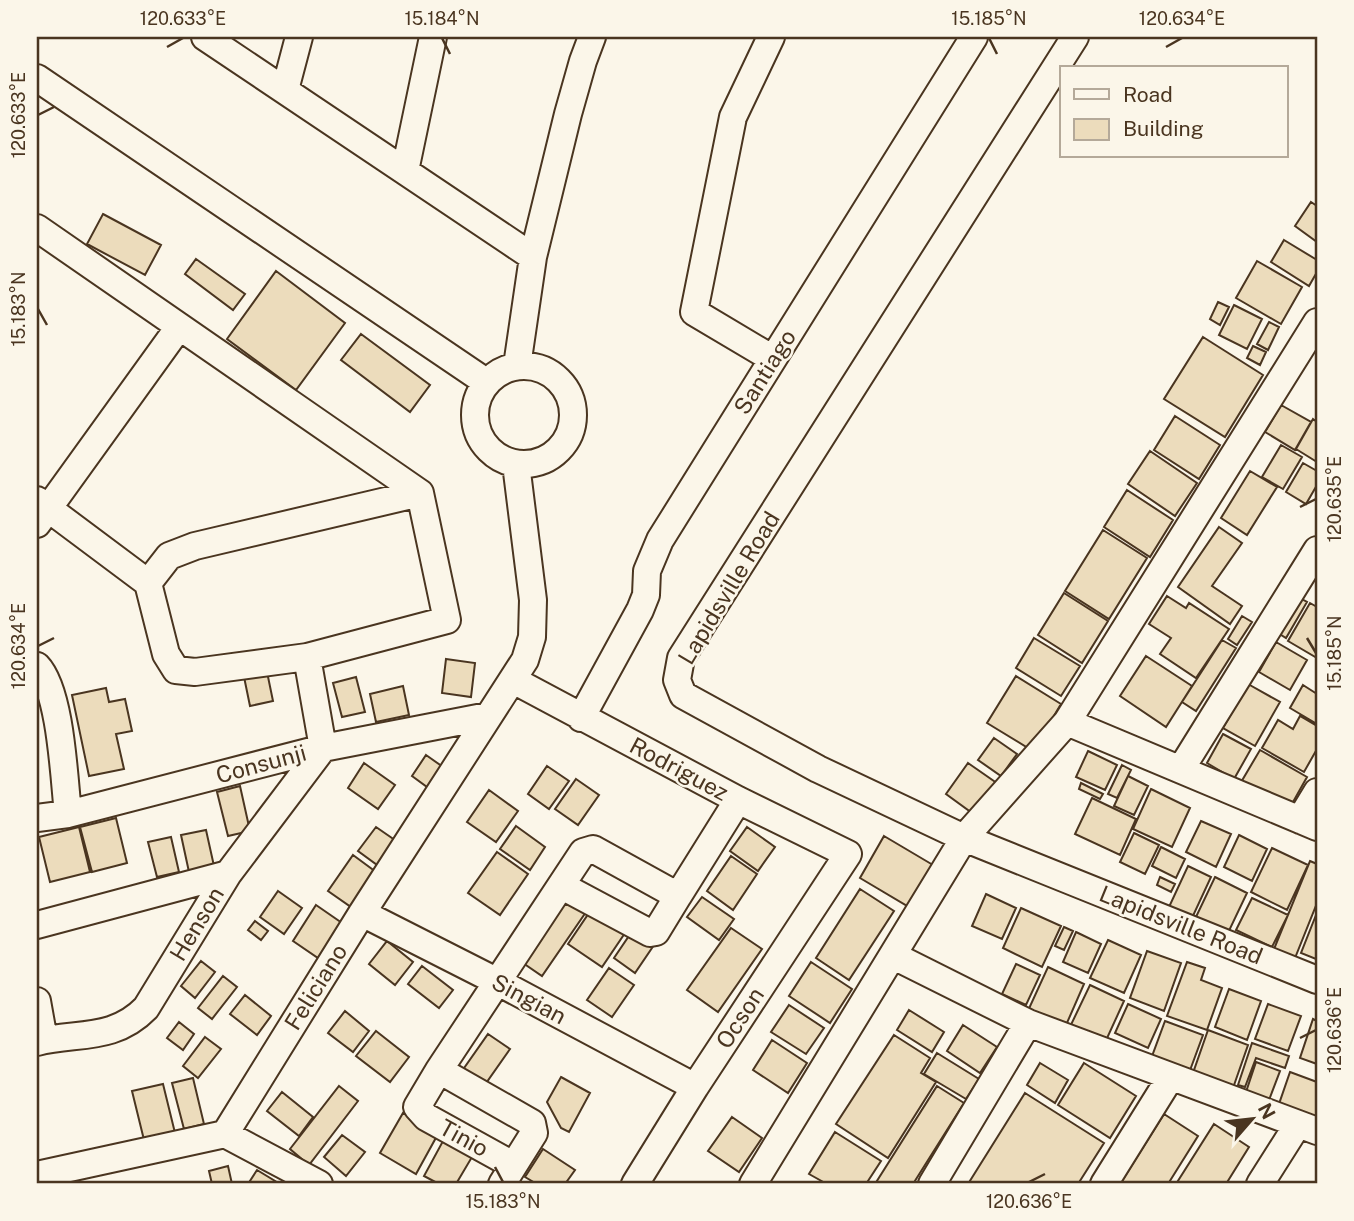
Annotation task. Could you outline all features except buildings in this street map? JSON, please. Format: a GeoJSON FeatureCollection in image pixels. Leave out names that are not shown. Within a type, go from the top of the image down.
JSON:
{"type":"FeatureCollection","features":[{"type":"Feature","properties":{"kind":"street"},"geometry":{"type":"LineString","coordinates":[[205,37],[533,257]]}},
{"type":"Feature","properties":{"kind":"street"},"geometry":{"type":"LineString","coordinates":[[285,90],[299,37]]}},
{"type":"Feature","properties":{"kind":"street"},"geometry":{"type":"LineString","coordinates":[[405,171],[433,37]]}},
{"type":"Feature","properties":{"kind":"street"},"geometry":{"type":"LineString","coordinates":[[517,366],[533,257],[568,114],[592,37]]}},
{"type":"Feature","properties":{"kind":"street"},"geometry":{"type":"LineString","coordinates":[[771,37],[733,117],[694,312],[773,359]]}},
{"type":"Feature","properties":{"kind":"street","name":"Santiago"},"geometry":{"type":"LineString","coordinates":[[581,718],[640,610],[646,594],[647,571],[660,540],[974,37]]}},
{"type":"Feature","properties":{"kind":"street","name":"Lapidsville Road"},"geometry":{"type":"LineString","coordinates":[[1075,37],[681,658],[677,680],[683,695],[784,751],[964,838],[1317,980]]}},
{"type":"Feature","properties":{"kind":"street"},"geometry":{"type":"LineString","coordinates":[[37,78],[486,382]]}},
{"type":"Feature","properties":{"kind":"street"},"geometry":{"type":"LineString","coordinates":[[37,228],[420,493],[447,620],[307,657],[195,673],[176,670],[166,654],[148,583],[41,511],[179,327]]}},
{"type":"Feature","properties":{"kind":"street"},"geometry":{"type":"LineString","coordinates":[[753,1184],[964,838],[1067,722],[1317,322]]}},
{"type":"Feature","properties":{"kind":"street"},"geometry":{"type":"LineString","coordinates":[[517,366],[545,370],[556,378],[571,401],[571,430],[556,453],[544,461],[516,464],[503,460],[482,442],[476,429],[476,400],[486,382],[504,369],[517,366]]}},
{"type":"Feature","properties":{"kind":"street","name":"Feliciano"},"geometry":{"type":"LineString","coordinates":[[225,1134],[525,660],[532,637],[533,600],[516,464]]}},
{"type":"Feature","properties":{"kind":"street"},"geometry":{"type":"LineString","coordinates":[[148,583],[169,556],[195,546],[420,493]]}},
{"type":"Feature","properties":{"kind":"street"},"geometry":{"type":"LineString","coordinates":[[1181,769],[1317,550]]}},
{"type":"Feature","properties":{"kind":"street"},"geometry":{"type":"LineString","coordinates":[[307,657],[323,748]]}},
{"type":"Feature","properties":{"kind":"street"},"geometry":{"type":"LineString","coordinates":[[37,666],[45,675],[55,712],[68,814]]}},
{"type":"Feature","properties":{"kind":"street","name":"Rodriguez"},"geometry":{"type":"LineString","coordinates":[[513,680],[738,800],[848,854]]}},
{"type":"Feature","properties":{"kind":"street","name":"Consunji"},"geometry":{"type":"LineString","coordinates":[[37,818],[68,814],[323,748],[488,716]]}},
{"type":"Feature","properties":{"kind":"street"},"geometry":{"type":"LineString","coordinates":[[1067,722],[1308,823],[1317,792]]}},
{"type":"Feature","properties":{"kind":"street","name":"Henson"},"geometry":{"type":"LineString","coordinates":[[40,1041],[117,1030],[135,1020],[146,1008],[228,874],[323,748]]}},
{"type":"Feature","properties":{"kind":"street"},"geometry":{"type":"LineString","coordinates":[[562,886],[650,933],[656,932],[738,800]]}},
{"type":"Feature","properties":{"kind":"street","name":"Tinio"},"geometry":{"type":"LineString","coordinates":[[439,1070],[532,1123],[534,1133],[508,1175],[426,1117],[418,1107],[439,1070],[583,852],[593,849],[678,896]]}},
{"type":"Feature","properties":{"kind":"street","name":"Ocson"},"geometry":{"type":"LineString","coordinates":[[635,1184],[695,1087],[848,854]]}},
{"type":"Feature","properties":{"kind":"street"},"geometry":{"type":"LineString","coordinates":[[37,925],[228,874]]}},
{"type":"Feature","properties":{"kind":"street","name":"Singian"},"geometry":{"type":"LineString","coordinates":[[362,914],[498,982],[695,1087]]}},
{"type":"Feature","properties":{"kind":"street"},"geometry":{"type":"LineString","coordinates":[[894,956],[1028,1023],[1170,1078],[1308,1127],[1261,1184]]}},
{"type":"Feature","properties":{"kind":"street"},"geometry":{"type":"LineString","coordinates":[[37,1001],[40,1041]]}},
{"type":"Feature","properties":{"kind":"street"},"geometry":{"type":"LineString","coordinates":[[932,1184],[1028,1023]]}},
{"type":"Feature","properties":{"kind":"street"},"geometry":{"type":"LineString","coordinates":[[1104,1184],[1170,1078]]}},
{"type":"Feature","properties":{"kind":"street"},"geometry":{"type":"LineString","coordinates":[[37,1175],[225,1134],[318,1184]]}}]}
